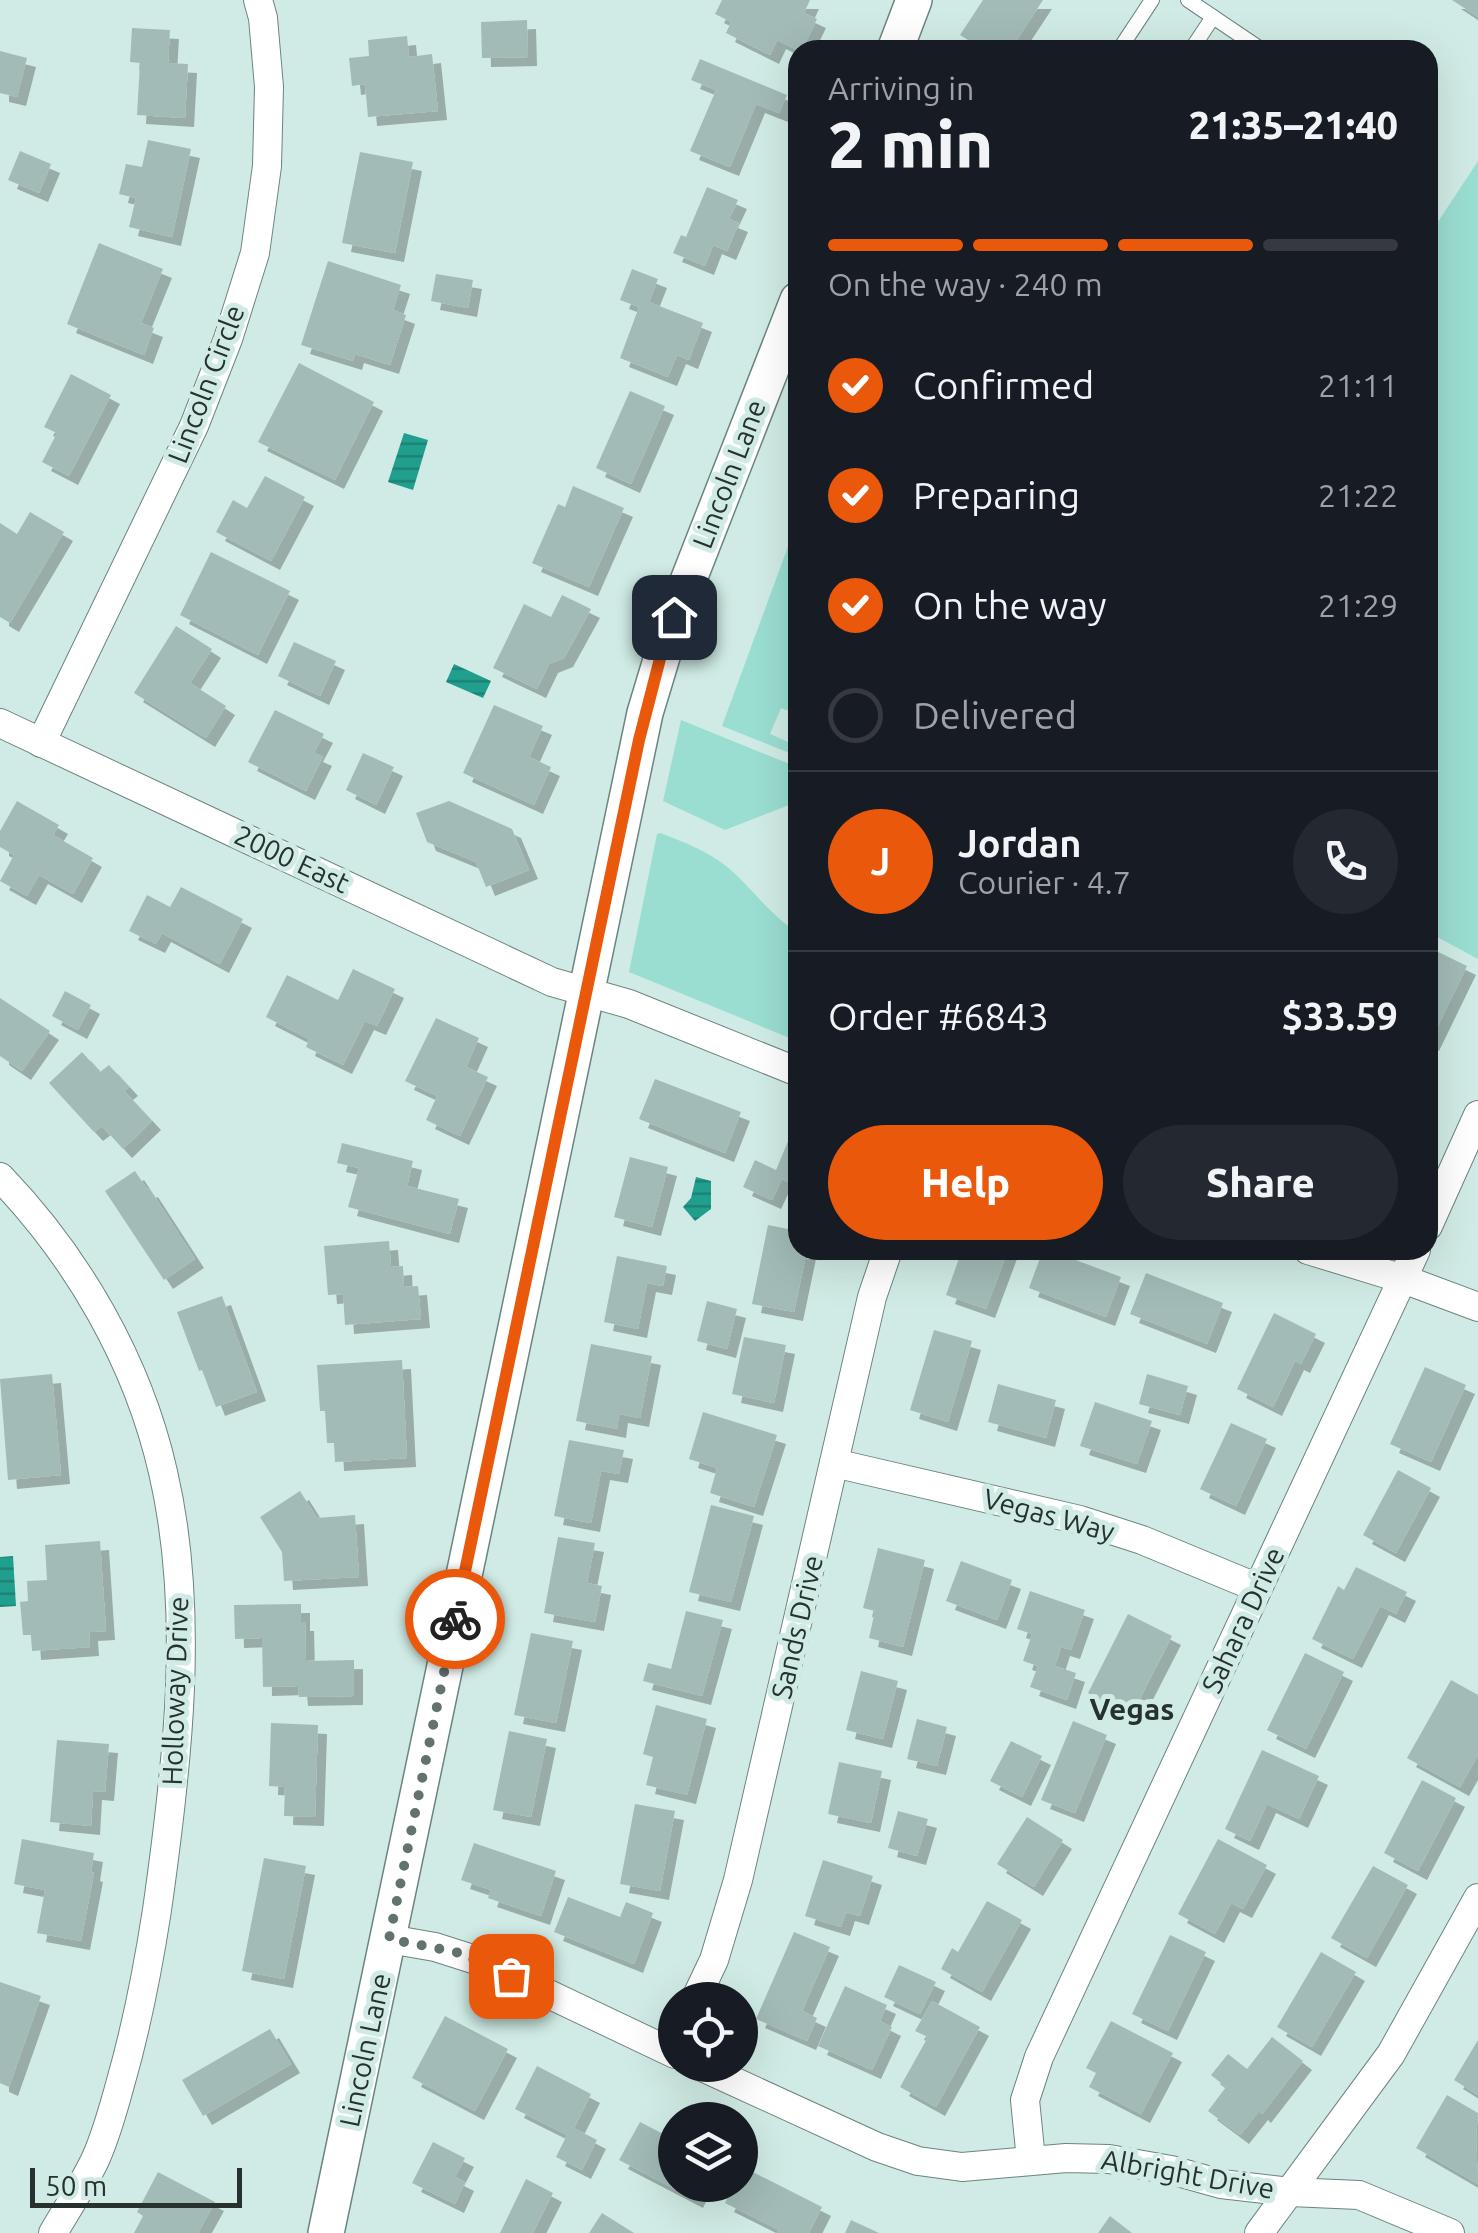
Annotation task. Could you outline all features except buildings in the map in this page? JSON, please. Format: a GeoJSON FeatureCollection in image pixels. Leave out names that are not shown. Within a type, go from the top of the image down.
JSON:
{"type":"FeatureCollection","features":[{"type":"Feature","properties":{"kind":"street","name":"Lincoln Circle"},"geometry":{"type":"LineString","coordinates":[[41,743],[194,426],[228,339],[255,253],[267,166],[269,86],[258,0]]}},
{"type":"Feature","properties":{"kind":"street"},"geometry":{"type":"LineString","coordinates":[[899,40],[914,0]]}},
{"type":"Feature","properties":{"kind":"street","name":"Lincoln Lane"},"geometry":{"type":"LineString","coordinates":[[326,2233],[645,713],[687,581],[788,325]]}},
{"type":"Feature","properties":{"kind":"street","name":"2000 East"},"geometry":{"type":"LineString","coordinates":[[0,724],[552,982],[629,1004],[788,1068]]}},
{"type":"Feature","properties":{"kind":"street"},"geometry":{"type":"LineString","coordinates":[[1438,1204],[1478,1115]]}},
{"type":"Feature","properties":{"kind":"street","name":"Holloway Drive"},"geometry":{"type":"LineString","coordinates":[[0,1177],[48,1232],[86,1286],[119,1347],[163,1472],[174,1530],[180,1611],[170,1816],[138,2018],[95,2160],[53,2233]]}},
{"type":"Feature","properties":{"kind":"street","name":"Sands Drive"},"geometry":{"type":"LineString","coordinates":[[704,1982],[738,1880],[872,1297],[885,1260]]}},
{"type":"Feature","properties":{"kind":"street"},"geometry":{"type":"LineString","coordinates":[[1341,1260],[1478,1307]]}},
{"type":"Feature","properties":{"kind":"street","name":"Sahara Drive"},"geometry":{"type":"LineString","coordinates":[[1031,2160],[1025,2100],[1032,2072],[1412,1260]]}},
{"type":"Feature","properties":{"kind":"street","name":"Vegas Way"},"geometry":{"type":"LineString","coordinates":[[834,1463],[1080,1520],[1142,1540],[1258,1588]]}},
{"type":"Feature","properties":{"kind":"street"},"geometry":{"type":"LineString","coordinates":[[1259,2233],[1391,2054],[1478,1898]]}},
{"type":"Feature","properties":{"kind":"street"},"geometry":{"type":"LineString","coordinates":[[389,1939],[446,1949],[479,1961],[658,2043]]}},
{"type":"Feature","properties":{"kind":"street","name":"Albright Drive"},"geometry":{"type":"LineString","coordinates":[[735,2082],[877,2147],[918,2161],[962,2167],[1110,2158],[1221,2184],[1359,2194],[1450,2233]]}},
{"type":"Feature","properties":{"kind":"lane"},"geometry":{"type":"LineString","coordinates":[[1126,40],[1152,0]]}},
{"type":"Feature","properties":{"kind":"lane"},"geometry":{"type":"LineString","coordinates":[[1188,0],[1247,40]]}},
{"type":"Feature","properties":{"kind":"lane"},"geometry":{"type":"LineString","coordinates":[[1198,40],[1213,17]]}},
{"type":"Feature","properties":{"kind":"shaded area"},"geometry":{"type":"Polygon","coordinates":[[[1478,161],[1478,959],[1438,937],[1438,222],[1478,161]]]}},
{"type":"Feature","properties":{"kind":"shaded area"},"geometry":{"type":"Polygon","coordinates":[[[404,433],[428,440],[413,490],[388,482],[404,433]]]}},
{"type":"Feature","properties":{"kind":"shaded area"},"geometry":{"type":"Polygon","coordinates":[[[788,546],[788,711],[781,708],[770,734],[788,742],[788,752],[722,726],[788,546]]]}},
{"type":"Feature","properties":{"kind":"shaded area"},"geometry":{"type":"Polygon","coordinates":[[[454,664],[491,681],[483,698],[446,682],[454,664]]]}},
{"type":"Feature","properties":{"kind":"shaded area"},"geometry":{"type":"Polygon","coordinates":[[[681,720],[788,763],[788,806],[725,830],[663,801],[681,720]]]}},
{"type":"Feature","properties":{"kind":"shaded area"},"geometry":{"type":"Polygon","coordinates":[[[657,834],[719,861],[788,925],[788,1037],[629,972],[657,834]]]}},
{"type":"Feature","properties":{"kind":"shaded area"},"geometry":{"type":"Polygon","coordinates":[[[696,1177],[711,1181],[711,1209],[695,1221],[683,1207],[691,1198],[696,1177]]]}},
{"type":"Feature","properties":{"kind":"shaded area"},"geometry":{"type":"Polygon","coordinates":[[[13,1556],[16,1606],[0,1607],[0,1557],[13,1556]]]}},
{"type":"Feature","properties":{"kind":"way so far"},"geometry":{"type":"LineString","coordinates":[[455,1619],[389,1939],[456,1952],[511,1976]]}},
{"type":"Feature","properties":{"kind":"district","name":"Vegas"},"geometry":{"type":"Point","coordinates":[1132,1710]}},
{"type":"Feature","properties":{"kind":"route"},"geometry":{"type":"LineString","coordinates":[[455,1619],[639,740],[674,617]]}}]}
